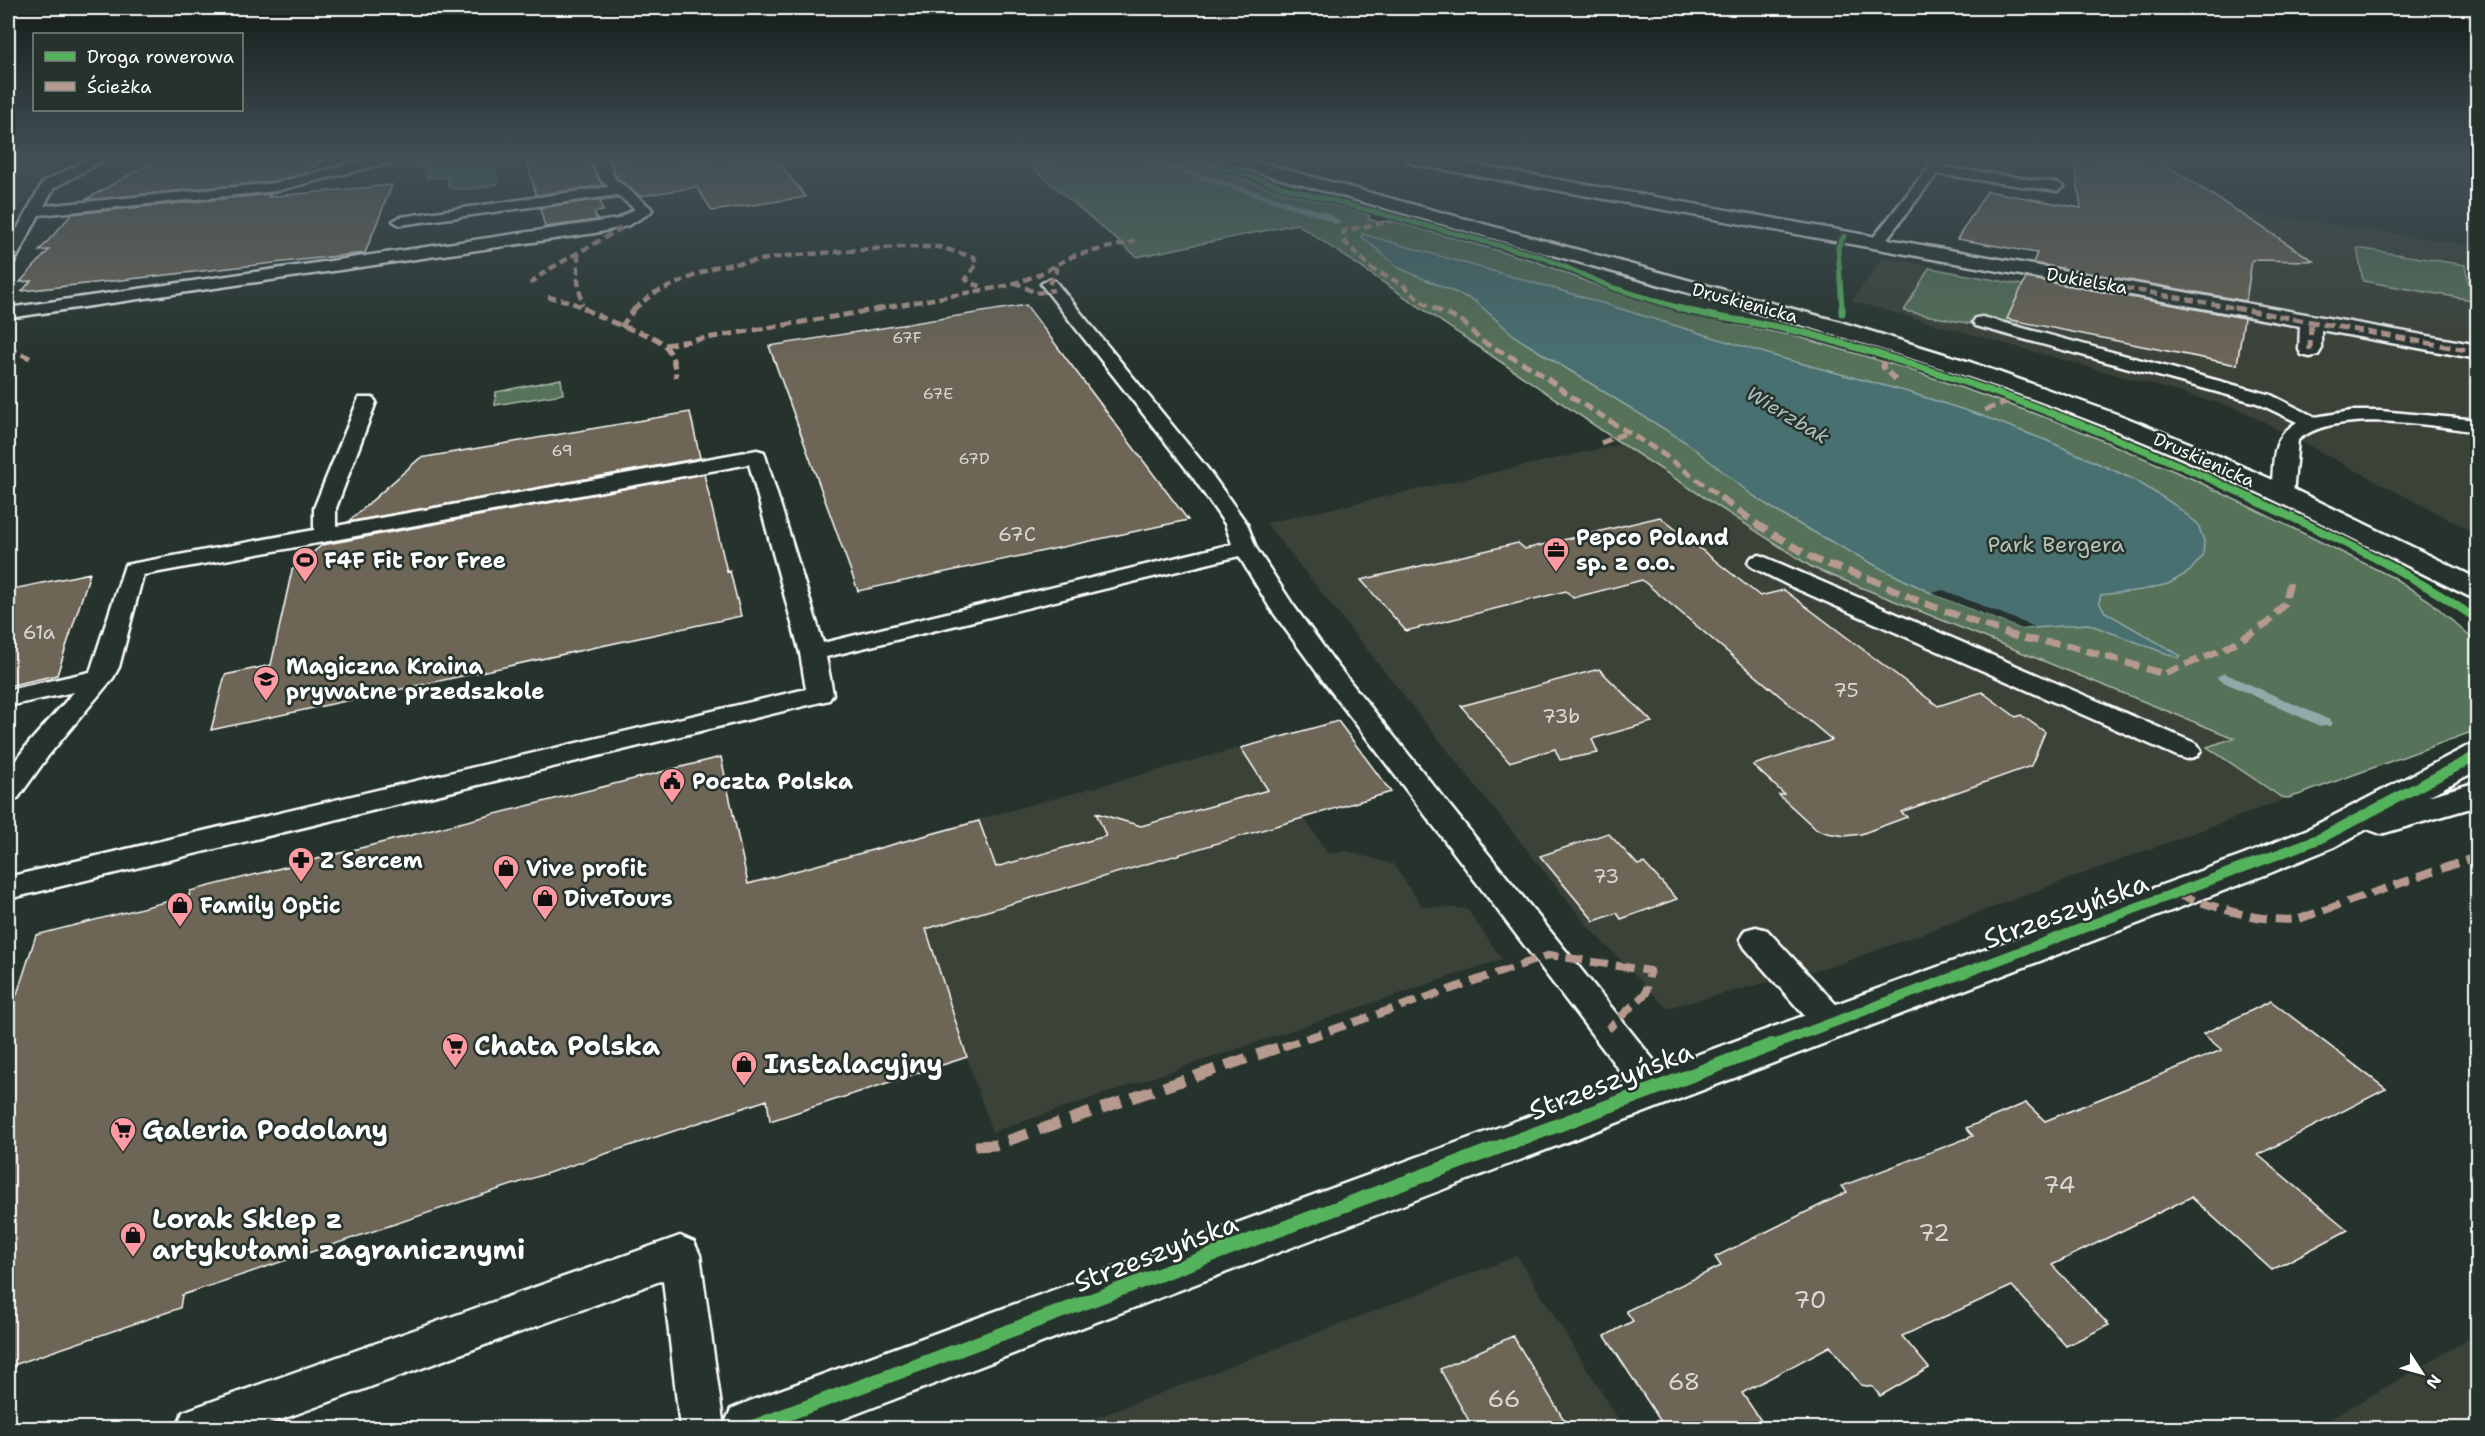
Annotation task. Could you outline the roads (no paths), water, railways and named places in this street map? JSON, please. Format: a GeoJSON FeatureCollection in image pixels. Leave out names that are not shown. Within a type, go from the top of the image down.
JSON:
{"type":"FeatureCollection","features":[{"type":"Feature","properties":{"kind":"street","name":"Druskienicka"},"geometry":{"type":"LineString","coordinates":[[1467,226],[1897,346],[2113,421],[2282,494],[2478,590]]}},
{"type":"Feature","properties":{"kind":"street","name":"Dukielska"},"geometry":{"type":"LineString","coordinates":[[1782,226],[2478,352]]}},
{"type":"Feature","properties":{"kind":"street"},"geometry":{"type":"LineString","coordinates":[[2310,351],[2311,322]]}},
{"type":"Feature","properties":{"kind":"street","name":"Strzeszyńska"},"geometry":{"type":"LineString","coordinates":[[750,1428],[2257,864],[2321,838],[2478,755]]}},
{"type":"Feature","properties":{"kind":"street","name":"Strzeszyńska"},"geometry":{"type":"LineString","coordinates":[[2321,838],[2478,795]]}},
{"type":"Feature","properties":{"kind":"lane"},"geometry":{"type":"LineString","coordinates":[[8,259],[27,226]]}},
{"type":"Feature","properties":{"kind":"lane"},"geometry":{"type":"LineString","coordinates":[[8,313],[606,226]]}},
{"type":"Feature","properties":{"kind":"lane"},"geometry":{"type":"LineString","coordinates":[[1876,243],[1890,226]]}},
{"type":"Feature","properties":{"kind":"lane"},"geometry":{"type":"LineString","coordinates":[[1049,284],[1200,472],[1236,524],[1245,548],[1282,608],[1327,669],[1655,1089]]}},
{"type":"Feature","properties":{"kind":"lane"},"geometry":{"type":"LineString","coordinates":[[1982,322],[2264,399],[2311,422]]}},
{"type":"Feature","properties":{"kind":"lane"},"geometry":{"type":"LineString","coordinates":[[325,534],[325,508],[366,402]]}},
{"type":"Feature","properties":{"kind":"lane"},"geometry":{"type":"LineString","coordinates":[[2282,494],[2286,446],[2291,435],[2311,422],[2382,416],[2478,426]]}},
{"type":"Feature","properties":{"kind":"lane"},"geometry":{"type":"LineString","coordinates":[[8,791],[38,750],[100,678],[106,667],[133,570],[757,456],[813,653],[820,694],[8,888]]}},
{"type":"Feature","properties":{"kind":"lane"},"geometry":{"type":"LineString","coordinates":[[813,653],[1245,548]]}},
{"type":"Feature","properties":{"kind":"lane"},"geometry":{"type":"LineString","coordinates":[[1760,562],[1796,580],[2187,750]]}},
{"type":"Feature","properties":{"kind":"lane"},"geometry":{"type":"LineString","coordinates":[[8,698],[100,678]]}},
{"type":"Feature","properties":{"kind":"lane"},"geometry":{"type":"LineString","coordinates":[[8,757],[38,750]]}},
{"type":"Feature","properties":{"kind":"lane"},"geometry":{"type":"LineString","coordinates":[[1756,939],[1832,1022]]}},
{"type":"Feature","properties":{"kind":"lane"},"geometry":{"type":"LineString","coordinates":[[199,1428],[680,1255],[702,1428]]}},
{"type":"Feature","properties":{"kind":"water"},"geometry":{"type":"Polygon","coordinates":[[[1362,234],[1556,289],[1781,358],[1908,392],[1980,415],[2048,441],[2135,480],[2172,503],[2198,524],[2204,541],[2203,556],[2189,572],[2168,584],[2101,595],[2099,602],[2105,612],[2181,656],[2178,658],[2088,624],[2022,629],[1931,593],[1882,569],[1784,516],[1752,495],[1687,443],[1517,338],[1475,301],[1399,268],[1362,237],[1362,234]]]}},
{"type":"Feature","properties":{"kind":"waterway","name":"Wierzbak"},"geometry":{"type":"LineString","coordinates":[[2224,677],[2325,723]]}},
{"type":"Feature","properties":{"kind":"place","name":"Pepco Poland sp. z o.o."},"geometry":{"type":"Point","coordinates":[1556,573]}},
{"type":"Feature","properties":{"kind":"place","name":"F4F Fit For Free"},"geometry":{"type":"Point","coordinates":[305,583]}},
{"type":"Feature","properties":{"kind":"place","name":"Magiczna Kraina prywatne przedszkole"},"geometry":{"type":"Point","coordinates":[266,702]}},
{"type":"Feature","properties":{"kind":"place","name":"Poczta Polska"},"geometry":{"type":"Point","coordinates":[672,804]}},
{"type":"Feature","properties":{"kind":"place","name":"Z Sercem"},"geometry":{"type":"Point","coordinates":[301,883]}},
{"type":"Feature","properties":{"kind":"place","name":"Vive profit"},"geometry":{"type":"Point","coordinates":[506,891]}},
{"type":"Feature","properties":{"kind":"place","name":"DiveTours"},"geometry":{"type":"Point","coordinates":[545,921]}},
{"type":"Feature","properties":{"kind":"place","name":"Family Optic"},"geometry":{"type":"Point","coordinates":[180,928]}},
{"type":"Feature","properties":{"kind":"place","name":"Chata Polska"},"geometry":{"type":"Point","coordinates":[455,1069]}},
{"type":"Feature","properties":{"kind":"place","name":"Instalacyjny"},"geometry":{"type":"Point","coordinates":[744,1087]}},
{"type":"Feature","properties":{"kind":"place","name":"Galeria Podolany"},"geometry":{"type":"Point","coordinates":[123,1153]}},
{"type":"Feature","properties":{"kind":"place","name":"Lorak Sklep z artykułami zagranicznymi"},"geometry":{"type":"Point","coordinates":[133,1258]}},
{"type":"Feature","properties":{"kind":"park label","name":"Park Bergera"},"geometry":{"type":"Point","coordinates":[2056,544]}}]}
